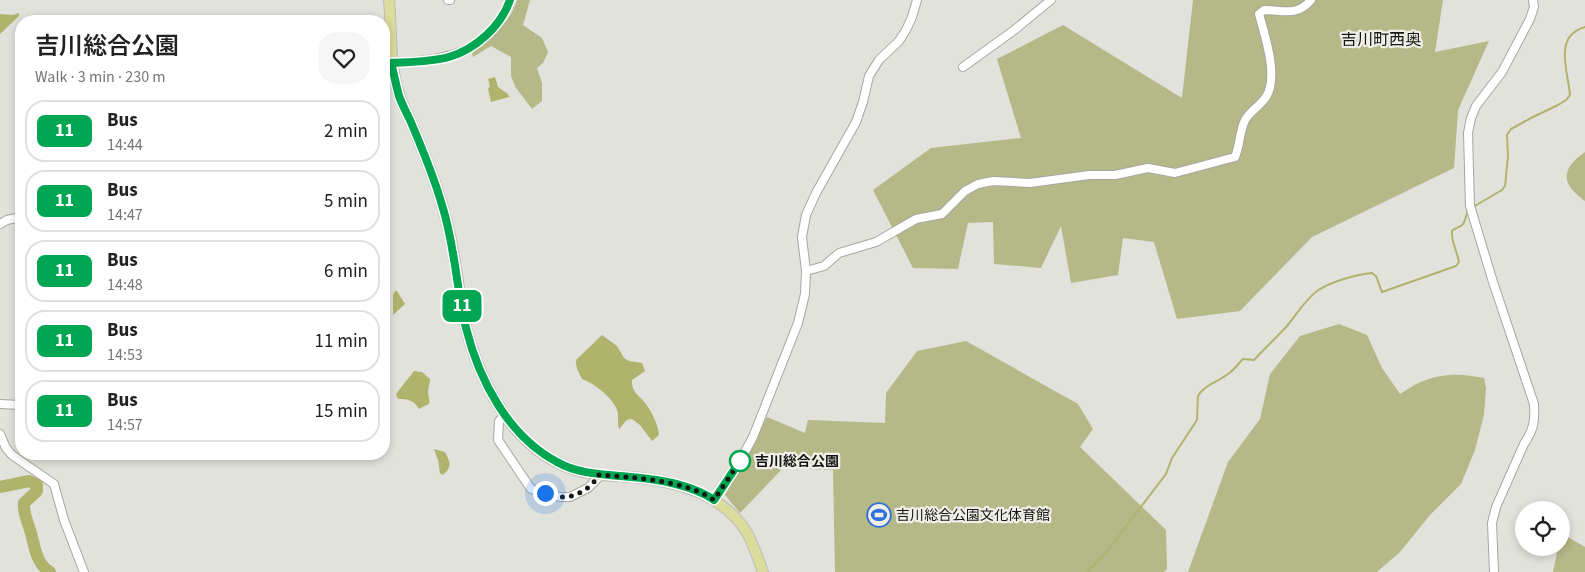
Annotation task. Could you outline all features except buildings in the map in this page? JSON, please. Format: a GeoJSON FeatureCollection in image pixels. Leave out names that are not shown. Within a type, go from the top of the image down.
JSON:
{"type":"FeatureCollection","features":[{"type":"Feature","properties":{"kind":"main road"},"geometry":{"type":"LineString","coordinates":[[389,0],[389,15]]}},
{"type":"Feature","properties":{"kind":"main road"},"geometry":{"type":"LineString","coordinates":[[390,71],[447,219],[466,329],[487,384],[505,415],[529,443],[545,456],[560,464],[578,471],[598,475],[665,482],[698,492],[714,500],[728,511],[746,532],[763,572]]}},
{"type":"Feature","properties":{"kind":"street"},"geometry":{"type":"LineString","coordinates":[[390,63],[440,59],[458,54],[483,39],[492,30],[501,18],[510,0]]}},
{"type":"Feature","properties":{"kind":"street"},"geometry":{"type":"LineString","coordinates":[[714,500],[740,461],[753,437],[798,323],[805,294],[806,271],[802,237],[806,215],[816,193],[856,122],[869,76],[879,60],[906,30],[917,0]]}},
{"type":"Feature","properties":{"kind":"street"},"geometry":{"type":"LineString","coordinates":[[963,67],[1014,31],[1051,0]]}},
{"type":"Feature","properties":{"kind":"street"},"geometry":{"type":"LineString","coordinates":[[806,271],[824,266],[839,253],[876,242],[916,219],[942,214],[965,191],[978,184],[993,182],[1030,183],[1090,175],[1115,175],[1148,168],[1175,174],[1235,157],[1238,151],[1239,137],[1246,118],[1267,96],[1271,79],[1272,65],[1259,14],[1264,10],[1290,13],[1303,8],[1311,0]]}},
{"type":"Feature","properties":{"kind":"street"},"geometry":{"type":"LineString","coordinates":[[1494,572],[1492,523],[1496,507],[1524,444],[1530,435],[1535,420],[1534,404],[1470,206],[1468,133],[1476,106],[1502,72],[1530,19],[1534,0]]}},
{"type":"Feature","properties":{"kind":"street"},"geometry":{"type":"LineString","coordinates":[[0,224],[15,218]]}},
{"type":"Feature","properties":{"kind":"street"},"geometry":{"type":"LineString","coordinates":[[0,404],[15,405]]}},
{"type":"Feature","properties":{"kind":"street"},"geometry":{"type":"LineString","coordinates":[[505,415],[498,421],[498,440],[531,488],[560,497],[570,496],[588,488],[598,478],[598,475]]}},
{"type":"Feature","properties":{"kind":"street"},"geometry":{"type":"LineString","coordinates":[[0,434],[6,448],[15,457]]}},
{"type":"Feature","properties":{"kind":"street"},"geometry":{"type":"LineString","coordinates":[[19,460],[54,484],[64,520],[84,572]]}},
{"type":"Feature","properties":{"kind":"shaded area"},"geometry":{"type":"Polygon","coordinates":[[[517,0],[530,0],[523,25],[542,38],[548,52],[543,63],[537,68],[542,83],[542,101],[532,109],[516,88],[511,76],[511,57],[491,46],[473,57],[472,53],[505,23],[514,9],[517,0]]]}},
{"type":"Feature","properties":{"kind":"shaded area"},"geometry":{"type":"Polygon","coordinates":[[[1193,0],[1443,0],[1435,52],[1489,41],[1458,110],[1454,168],[1312,237],[1240,311],[1177,319],[1154,242],[1123,238],[1118,275],[1071,283],[1061,226],[1041,268],[994,264],[993,222],[968,223],[958,269],[913,268],[873,190],[931,148],[1021,138],[997,59],[1063,25],[1182,98],[1193,0]]]}},
{"type":"Feature","properties":{"kind":"shaded area"},"geometry":{"type":"Polygon","coordinates":[[[19,13],[19,15],[15,15],[15,20],[0,34],[0,14],[13,15],[19,13]]]}},
{"type":"Feature","properties":{"kind":"shaded area"},"geometry":{"type":"Polygon","coordinates":[[[495,77],[498,87],[508,94],[509,97],[491,102],[488,79],[495,77]]]}},
{"type":"Feature","properties":{"kind":"shaded area"},"geometry":{"type":"Polygon","coordinates":[[[1585,152],[1585,201],[1571,189],[1567,176],[1571,164],[1585,152]]]}},
{"type":"Feature","properties":{"kind":"shaded area"},"geometry":{"type":"Polygon","coordinates":[[[397,291],[405,304],[393,315],[393,295],[397,291]]]}},
{"type":"Feature","properties":{"kind":"shaded area"},"geometry":{"type":"Polygon","coordinates":[[[1339,324],[1367,335],[1382,368],[1400,394],[1418,383],[1444,375],[1468,375],[1484,378],[1486,388],[1484,415],[1475,450],[1461,484],[1430,515],[1400,552],[1377,572],[1188,572],[1228,462],[1260,419],[1270,374],[1300,336],[1339,324]]]}},
{"type":"Feature","properties":{"kind":"shaded area"},"geometry":{"type":"Polygon","coordinates":[[[602,335],[617,346],[624,358],[629,361],[642,363],[645,371],[632,380],[632,384],[634,391],[646,404],[656,423],[659,435],[652,441],[640,425],[632,419],[626,421],[619,429],[615,405],[597,387],[582,379],[576,360],[602,335]]]}},
{"type":"Feature","properties":{"kind":"shaded area","name":"吉川総合公園"},"geometry":{"type":"Polygon","coordinates":[[[966,341],[1078,404],[1093,429],[1080,447],[1166,530],[1167,569],[1164,572],[835,572],[833,470],[783,468],[740,513],[725,495],[767,417],[805,433],[808,420],[885,423],[886,393],[917,351],[966,341]]]}},
{"type":"Feature","properties":{"kind":"shaded area"},"geometry":{"type":"Polygon","coordinates":[[[414,371],[422,372],[430,379],[429,403],[419,409],[410,401],[398,399],[396,394],[414,371]]]}},
{"type":"Feature","properties":{"kind":"shaded area"},"geometry":{"type":"Polygon","coordinates":[[[434,449],[445,452],[449,462],[448,470],[442,475],[440,473],[434,449]]]}},
{"type":"Feature","properties":{"kind":"shaded area"},"geometry":{"type":"Polygon","coordinates":[[[1570,538],[1585,547],[1585,572],[1553,572],[1556,556],[1570,556],[1570,538]]]}},
{"type":"Feature","properties":{"kind":"waterway"},"geometry":{"type":"LineString","coordinates":[[1473,207],[1502,190],[1505,186],[1508,156],[1507,135],[1511,129],[1558,105],[1570,95],[1565,65],[1566,46],[1569,38],[1575,32],[1585,27]]}},
{"type":"Feature","properties":{"kind":"waterway"},"geometry":{"type":"LineString","coordinates":[[1087,572],[1108,550],[1166,474],[1172,458],[1197,420],[1198,396],[1204,389],[1224,377],[1243,359],[1254,360],[1287,326],[1309,299],[1322,288],[1344,279],[1372,273],[1376,276],[1382,292],[1456,266],[1459,262],[1452,239],[1452,231],[1463,224],[1469,209]]}},
{"type":"Feature","properties":{"kind":"waterway"},"geometry":{"type":"LineString","coordinates":[[0,487],[29,481],[37,485],[37,491],[24,503],[24,510],[38,559],[50,572]]}},
{"type":"Feature","properties":{"kind":"bus line","name":"11"},"geometry":{"type":"LineString","coordinates":[[510,0],[501,18],[492,30],[483,39],[458,54],[440,59],[391,63],[399,94],[447,219],[466,329],[487,384],[505,415],[529,443],[545,456],[578,471],[665,482],[698,492],[714,500],[740,461]]}},
{"type":"Feature","properties":{"kind":"place","name":"吉川総合公園"},"geometry":{"type":"Point","coordinates":[740,461]}},
{"type":"Feature","properties":{"kind":"place","name":"吉川総合公園文化体育館"},"geometry":{"type":"Point","coordinates":[879,515]}},
{"type":"Feature","properties":{"kind":"district","name":"吉川町西奥"},"geometry":{"type":"Point","coordinates":[1381,39]}},
{"type":"Feature","properties":{"kind":"route"},"geometry":{"type":"LineString","coordinates":[[545,493],[560,497],[570,496],[588,488],[598,478],[598,475],[665,482],[698,492],[714,500],[740,461]]}}]}
